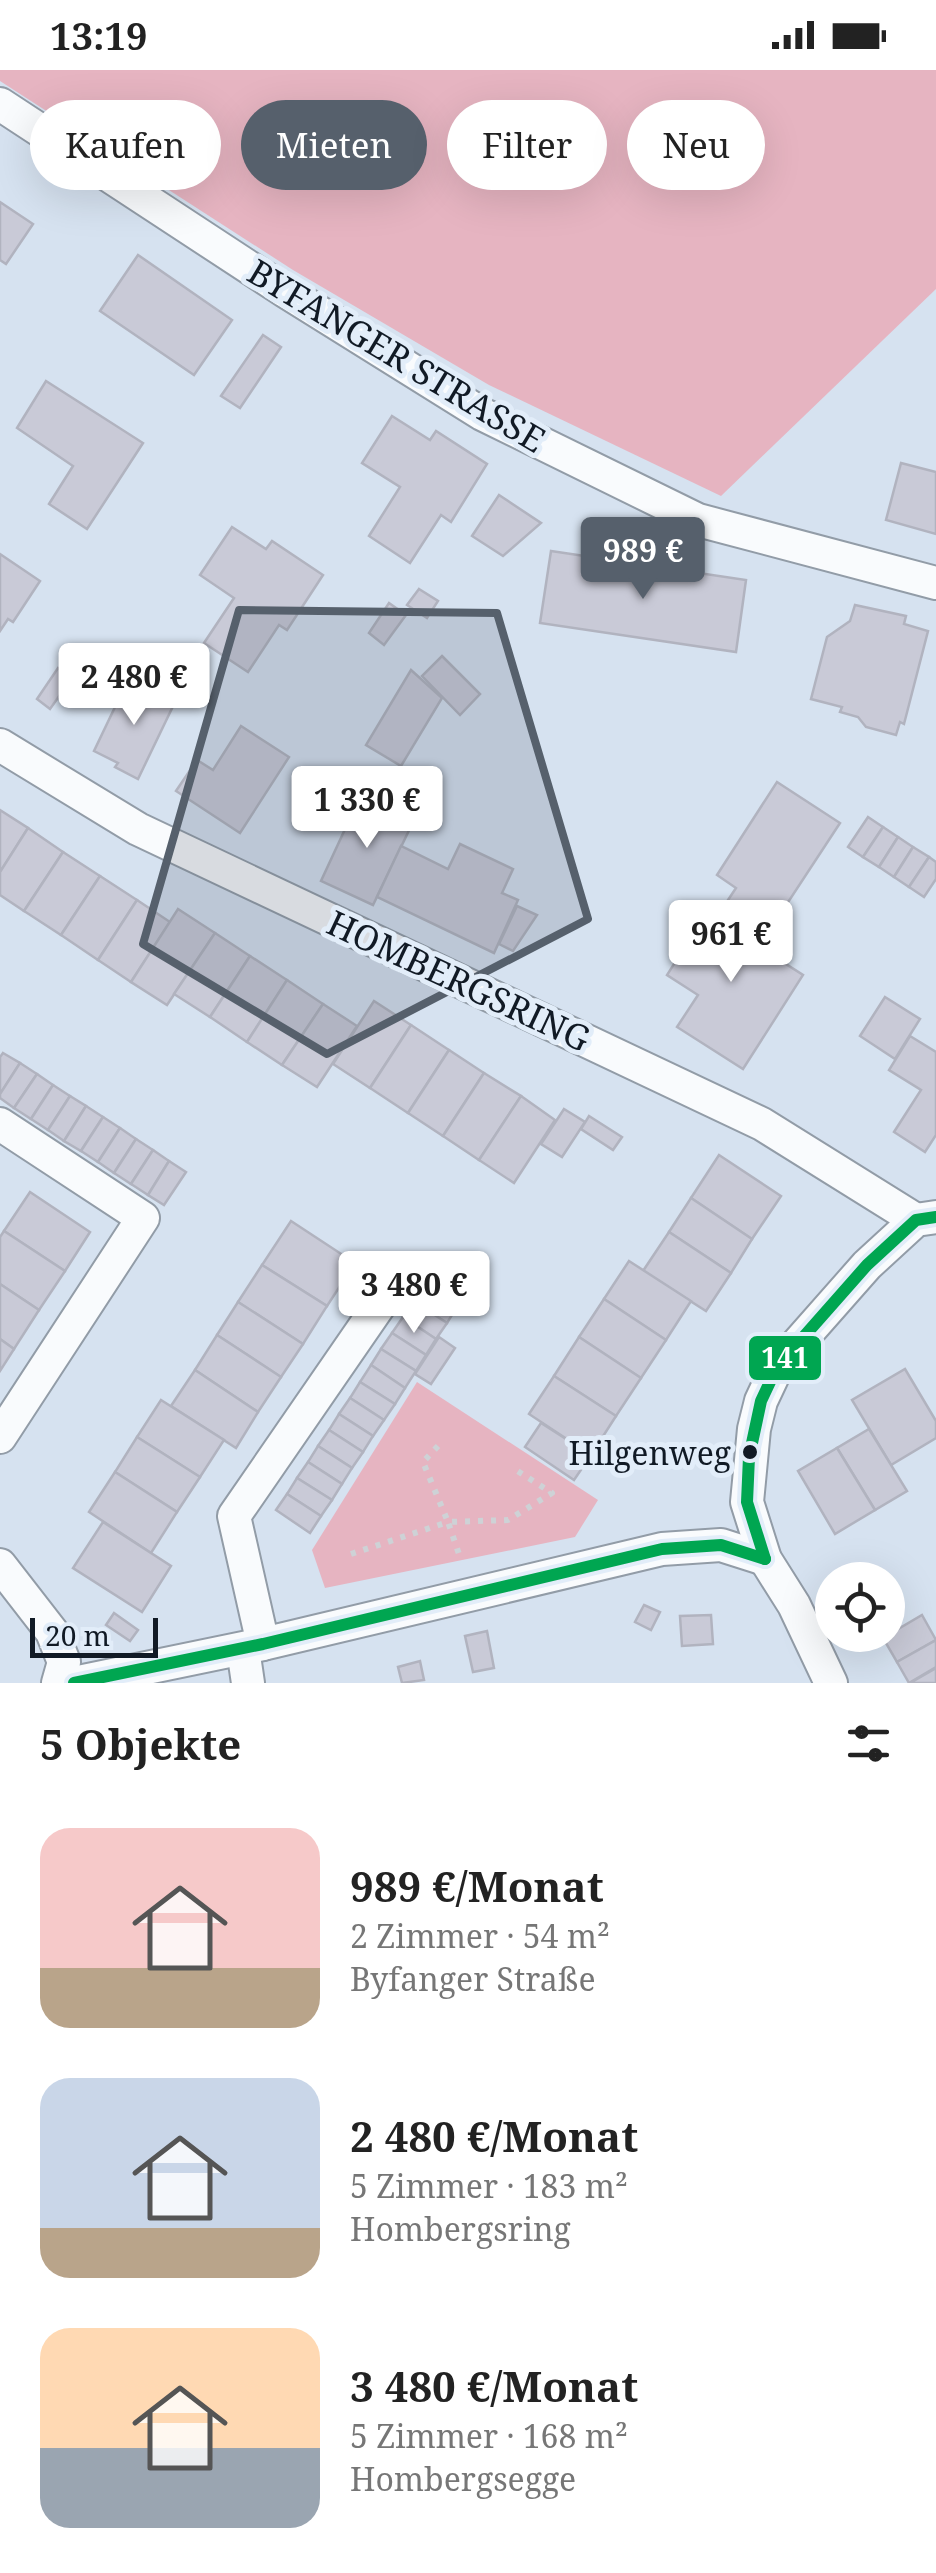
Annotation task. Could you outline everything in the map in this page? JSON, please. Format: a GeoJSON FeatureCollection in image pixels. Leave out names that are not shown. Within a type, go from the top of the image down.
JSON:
{"type":"FeatureCollection","features":[{"type":"Feature","properties":{"kind":"street","name":"BYFANGER STRASSE"},"geometry":{"type":"LineString","coordinates":[[0,104],[482,414],[698,520],[936,582]]}},
{"type":"Feature","properties":{"kind":"street","name":"HOMBERGSRING"},"geometry":{"type":"LineString","coordinates":[[0,744],[138,829],[762,1124],[926,1218]]}},
{"type":"Feature","properties":{"kind":"street"},"geometry":{"type":"LineString","coordinates":[[0,1124],[143,1218],[0,1437]]}},
{"type":"Feature","properties":{"kind":"street"},"geometry":{"type":"LineString","coordinates":[[831,1683],[794,1605],[764,1558],[746,1502],[749,1457],[761,1401],[777,1367],[866,1265],[926,1218]]}},
{"type":"Feature","properties":{"kind":"street"},"geometry":{"type":"LineString","coordinates":[[248,1683],[253,1646],[234,1516],[394,1284]]}},
{"type":"Feature","properties":{"kind":"street"},"geometry":{"type":"LineString","coordinates":[[74,1683],[253,1646],[662,1549],[721,1544],[764,1558]]}},
{"type":"Feature","properties":{"kind":"street"},"geometry":{"type":"LineString","coordinates":[[0,1565],[52,1632],[64,1662],[58,1683]]}},
{"type":"Feature","properties":{"kind":"path"},"geometry":{"type":"LineString","coordinates":[[438,1446],[423,1462],[459,1554]]}},
{"type":"Feature","properties":{"kind":"path"},"geometry":{"type":"LineString","coordinates":[[351,1554],[448,1522],[508,1520],[552,1493],[516,1470]]}},
{"type":"Feature","properties":{"kind":"highlighted area"},"geometry":{"type":"Polygon","coordinates":[[[239,610],[497,613],[588,919],[327,1054],[143,944],[239,610]]]}},
{"type":"Feature","properties":{"kind":"shaded area"},"geometry":{"type":"Polygon","coordinates":[[[0,70],[936,70],[936,289],[721,496],[489,385],[293,270],[169,190],[221,190],[221,100],[30,100],[0,81],[0,70]]]}},
{"type":"Feature","properties":{"kind":"shaded area"},"geometry":{"type":"Polygon","coordinates":[[[417,1382],[598,1500],[575,1537],[325,1588],[312,1550],[417,1382]]]}},
{"type":"Feature","properties":{"kind":"building"},"geometry":{"type":"Polygon","coordinates":[[[0,202],[33,224],[6,264],[0,260],[0,202]]]}},
{"type":"Feature","properties":{"kind":"building"},"geometry":{"type":"Polygon","coordinates":[[[138,255],[232,320],[194,375],[100,311],[138,255]]]}},
{"type":"Feature","properties":{"kind":"building"},"geometry":{"type":"Polygon","coordinates":[[[263,335],[281,347],[240,408],[221,396],[263,335]]]}},
{"type":"Feature","properties":{"kind":"building"},"geometry":{"type":"Polygon","coordinates":[[[46,381],[143,443],[87,529],[49,504],[73,466],[17,428],[46,381]]]}},
{"type":"Feature","properties":{"kind":"building"},"geometry":{"type":"Polygon","coordinates":[[[392,416],[430,440],[436,431],[487,464],[451,522],[441,515],[410,563],[369,536],[400,487],[362,463],[392,416]]]}},
{"type":"Feature","properties":{"kind":"building"},"geometry":{"type":"Polygon","coordinates":[[[901,463],[936,472],[936,534],[886,520],[901,463]]]}},
{"type":"Feature","properties":{"kind":"building"},"geometry":{"type":"Polygon","coordinates":[[[499,495],[541,523],[503,556],[472,536],[499,495]]]}},
{"type":"Feature","properties":{"kind":"building"},"geometry":{"type":"Polygon","coordinates":[[[232,527],[266,549],[272,541],[323,575],[287,630],[279,625],[248,672],[204,643],[234,598],[200,575],[232,527]]]}},
{"type":"Feature","properties":{"kind":"building"},"geometry":{"type":"Polygon","coordinates":[[[551,551],[746,580],[736,652],[540,623],[551,551]]]}},
{"type":"Feature","properties":{"kind":"building"},"geometry":{"type":"Polygon","coordinates":[[[0,554],[40,581],[13,622],[8,619],[0,631],[0,554]]]}},
{"type":"Feature","properties":{"kind":"building"},"geometry":{"type":"Polygon","coordinates":[[[419,589],[438,601],[427,618],[407,605],[419,589]]]}},
{"type":"Feature","properties":{"kind":"building"},"geometry":{"type":"Polygon","coordinates":[[[389,603],[406,615],[384,645],[369,633],[389,603]]]}},
{"type":"Feature","properties":{"kind":"building"},"geometry":{"type":"Polygon","coordinates":[[[855,605],[906,616],[904,624],[928,631],[904,724],[900,722],[896,735],[866,727],[858,717],[840,712],[842,707],[811,699],[827,637],[850,621],[855,605]]]}},
{"type":"Feature","properties":{"kind":"building"},"geometry":{"type":"Polygon","coordinates":[[[442,656],[480,694],[460,715],[422,676],[442,656]]]}},
{"type":"Feature","properties":{"kind":"building"},"geometry":{"type":"Polygon","coordinates":[[[58,668],[72,678],[50,709],[37,699],[58,668]]]}},
{"type":"Feature","properties":{"kind":"building"},"geometry":{"type":"Polygon","coordinates":[[[411,670],[442,698],[401,766],[366,745],[411,670]]]}},
{"type":"Feature","properties":{"kind":"building"},"geometry":{"type":"Polygon","coordinates":[[[128,680],[175,702],[138,779],[94,751],[128,680]]]}},
{"type":"Feature","properties":{"kind":"building"},"geometry":{"type":"Polygon","coordinates":[[[241,726],[289,757],[240,833],[176,791],[197,760],[213,770],[241,726]]]}},
{"type":"Feature","properties":{"kind":"building"},"geometry":{"type":"Polygon","coordinates":[[[777,782],[840,823],[779,916],[775,913],[764,926],[724,906],[736,888],[717,875],[777,782]]]}},
{"type":"Feature","properties":{"kind":"building"},"geometry":{"type":"Polygon","coordinates":[[[360,797],[413,822],[373,905],[321,881],[360,797]]]}},
{"type":"Feature","properties":{"kind":"building"},"geometry":{"type":"Polygon","coordinates":[[[0,810],[28,828],[0,872],[0,810]]]}},
{"type":"Feature","properties":{"kind":"building"},"geometry":{"type":"Polygon","coordinates":[[[868,817],[883,827],[863,857],[848,847],[868,817]]]}},
{"type":"Feature","properties":{"kind":"building"},"geometry":{"type":"Polygon","coordinates":[[[883,827],[898,837],[879,867],[863,857],[883,827]]]}},
{"type":"Feature","properties":{"kind":"building"},"geometry":{"type":"Polygon","coordinates":[[[28,828],[63,852],[24,911],[0,895],[0,872],[28,828]]]}},
{"type":"Feature","properties":{"kind":"building"},"geometry":{"type":"Polygon","coordinates":[[[898,837],[913,847],[894,877],[879,867],[898,837]]]}},
{"type":"Feature","properties":{"kind":"building"},"geometry":{"type":"Polygon","coordinates":[[[460,844],[513,869],[502,893],[518,900],[494,953],[377,897],[401,846],[448,869],[460,844]]]}},
{"type":"Feature","properties":{"kind":"building"},"geometry":{"type":"Polygon","coordinates":[[[913,847],[929,857],[909,887],[894,877],[913,847]]]}},
{"type":"Feature","properties":{"kind":"building"},"geometry":{"type":"Polygon","coordinates":[[[63,852],[100,876],[61,935],[24,911],[63,852]]]}},
{"type":"Feature","properties":{"kind":"building"},"geometry":{"type":"Polygon","coordinates":[[[929,857],[936,862],[936,879],[924,897],[909,887],[929,857]]]}},
{"type":"Feature","properties":{"kind":"building"},"geometry":{"type":"Polygon","coordinates":[[[100,876],[137,900],[98,960],[61,935],[100,876]]]}},
{"type":"Feature","properties":{"kind":"building"},"geometry":{"type":"Polygon","coordinates":[[[137,900],[170,922],[131,982],[98,960],[137,900]]]}},
{"type":"Feature","properties":{"kind":"building"},"geometry":{"type":"Polygon","coordinates":[[[713,902],[764,927],[753,943],[803,975],[743,1069],[677,1027],[698,995],[667,975],[713,902]]]}},
{"type":"Feature","properties":{"kind":"building"},"geometry":{"type":"Polygon","coordinates":[[[517,906],[537,915],[513,951],[499,944],[517,906]]]}},
{"type":"Feature","properties":{"kind":"building"},"geometry":{"type":"Polygon","coordinates":[[[178,909],[215,933],[167,1005],[131,982],[178,909]]]}},
{"type":"Feature","properties":{"kind":"building"},"geometry":{"type":"Polygon","coordinates":[[[215,933],[250,956],[210,1017],[174,994],[215,933]]]}},
{"type":"Feature","properties":{"kind":"building"},"geometry":{"type":"Polygon","coordinates":[[[250,956],[287,980],[247,1042],[210,1017],[250,956]]]}},
{"type":"Feature","properties":{"kind":"building"},"geometry":{"type":"Polygon","coordinates":[[[287,980],[323,1004],[282,1065],[247,1042],[287,980]]]}},
{"type":"Feature","properties":{"kind":"building"},"geometry":{"type":"Polygon","coordinates":[[[885,997],[920,1019],[895,1059],[860,1036],[885,997]]]}},
{"type":"Feature","properties":{"kind":"building"},"geometry":{"type":"Polygon","coordinates":[[[374,1001],[411,1025],[370,1088],[333,1064],[374,1001]]]}},
{"type":"Feature","properties":{"kind":"building"},"geometry":{"type":"Polygon","coordinates":[[[323,1004],[357,1026],[317,1087],[282,1065],[323,1004]]]}},
{"type":"Feature","properties":{"kind":"building"},"geometry":{"type":"Polygon","coordinates":[[[411,1025],[449,1050],[408,1113],[370,1088],[411,1025]]]}},
{"type":"Feature","properties":{"kind":"building"},"geometry":{"type":"Polygon","coordinates":[[[910,1036],[936,1052],[936,1135],[925,1152],[894,1132],[921,1090],[889,1070],[910,1036]]]}},
{"type":"Feature","properties":{"kind":"building"},"geometry":{"type":"Polygon","coordinates":[[[449,1050],[484,1073],[443,1136],[408,1113],[449,1050]]]}},
{"type":"Feature","properties":{"kind":"building"},"geometry":{"type":"Polygon","coordinates":[[[3,1053],[20,1063],[0,1094],[0,1057],[3,1053]]]}},
{"type":"Feature","properties":{"kind":"building"},"geometry":{"type":"Polygon","coordinates":[[[20,1063],[37,1074],[14,1108],[0,1094],[20,1063]]]}},
{"type":"Feature","properties":{"kind":"building"},"geometry":{"type":"Polygon","coordinates":[[[484,1073],[521,1096],[479,1160],[443,1136],[484,1073]]]}},
{"type":"Feature","properties":{"kind":"building"},"geometry":{"type":"Polygon","coordinates":[[[37,1074],[53,1085],[31,1119],[14,1108],[37,1074]]]}},
{"type":"Feature","properties":{"kind":"building"},"geometry":{"type":"Polygon","coordinates":[[[53,1085],[70,1096],[48,1130],[31,1119],[53,1085]]]}},
{"type":"Feature","properties":{"kind":"building"},"geometry":{"type":"Polygon","coordinates":[[[70,1096],[86,1106],[64,1141],[48,1130],[70,1096]]]}},
{"type":"Feature","properties":{"kind":"building"},"geometry":{"type":"Polygon","coordinates":[[[521,1096],[555,1120],[514,1183],[479,1160],[521,1096]]]}},
{"type":"Feature","properties":{"kind":"building"},"geometry":{"type":"Polygon","coordinates":[[[86,1106],[103,1117],[81,1151],[64,1141],[86,1106]]]}},
{"type":"Feature","properties":{"kind":"building"},"geometry":{"type":"Polygon","coordinates":[[[564,1109],[585,1122],[562,1157],[541,1144],[564,1109]]]}},
{"type":"Feature","properties":{"kind":"building"},"geometry":{"type":"Polygon","coordinates":[[[589,1116],[622,1137],[613,1150],[581,1129],[589,1116]]]}},
{"type":"Feature","properties":{"kind":"building"},"geometry":{"type":"Polygon","coordinates":[[[103,1117],[120,1128],[98,1162],[81,1151],[103,1117]]]}},
{"type":"Feature","properties":{"kind":"building"},"geometry":{"type":"Polygon","coordinates":[[[120,1128],[136,1139],[114,1173],[98,1162],[120,1128]]]}},
{"type":"Feature","properties":{"kind":"building"},"geometry":{"type":"Polygon","coordinates":[[[136,1139],[153,1150],[131,1184],[114,1173],[136,1139]]]}},
{"type":"Feature","properties":{"kind":"building"},"geometry":{"type":"Polygon","coordinates":[[[153,1150],[169,1161],[148,1195],[131,1184],[153,1150]]]}},
{"type":"Feature","properties":{"kind":"building"},"geometry":{"type":"Polygon","coordinates":[[[719,1155],[781,1196],[752,1239],[691,1198],[719,1155]]]}},
{"type":"Feature","properties":{"kind":"building"},"geometry":{"type":"Polygon","coordinates":[[[169,1161],[186,1172],[164,1205],[148,1195],[169,1161]]]}},
{"type":"Feature","properties":{"kind":"building"},"geometry":{"type":"Polygon","coordinates":[[[30,1192],[90,1232],[65,1271],[4,1231],[30,1192]]]}},
{"type":"Feature","properties":{"kind":"building"},"geometry":{"type":"Polygon","coordinates":[[[691,1198],[752,1239],[731,1273],[669,1232],[691,1198]]]}},
{"type":"Feature","properties":{"kind":"building"},"geometry":{"type":"Polygon","coordinates":[[[291,1221],[355,1263],[327,1306],[262,1265],[291,1221]]]}},
{"type":"Feature","properties":{"kind":"building"},"geometry":{"type":"Polygon","coordinates":[[[4,1231],[65,1271],[39,1310],[0,1284],[0,1237],[4,1231]]]}},
{"type":"Feature","properties":{"kind":"building"},"geometry":{"type":"Polygon","coordinates":[[[669,1232],[731,1273],[706,1311],[643,1271],[669,1232]]]}},
{"type":"Feature","properties":{"kind":"building"},"geometry":{"type":"Polygon","coordinates":[[[629,1261],[691,1301],[666,1340],[604,1299],[629,1261]]]}},
{"type":"Feature","properties":{"kind":"building"},"geometry":{"type":"Polygon","coordinates":[[[262,1265],[327,1306],[303,1344],[238,1302],[262,1265]]]}},
{"type":"Feature","properties":{"kind":"building"},"geometry":{"type":"Polygon","coordinates":[[[0,1284],[39,1310],[14,1349],[0,1339],[0,1284]]]}},
{"type":"Feature","properties":{"kind":"building"},"geometry":{"type":"Polygon","coordinates":[[[423,1285],[457,1307],[447,1323],[413,1301],[423,1285]]]}},
{"type":"Feature","properties":{"kind":"building"},"geometry":{"type":"Polygon","coordinates":[[[604,1299],[666,1340],[641,1378],[579,1337],[604,1299]]]}},
{"type":"Feature","properties":{"kind":"building"},"geometry":{"type":"Polygon","coordinates":[[[413,1301],[447,1323],[436,1339],[403,1317],[413,1301]]]}},
{"type":"Feature","properties":{"kind":"building"},"geometry":{"type":"Polygon","coordinates":[[[238,1302],[303,1344],[281,1377],[217,1335],[238,1302]]]}},
{"type":"Feature","properties":{"kind":"building"},"geometry":{"type":"Polygon","coordinates":[[[403,1317],[436,1339],[426,1355],[392,1333],[403,1317]]]}},
{"type":"Feature","properties":{"kind":"building"},"geometry":{"type":"Polygon","coordinates":[[[392,1333],[426,1355],[416,1371],[381,1349],[392,1333]]]}},
{"type":"Feature","properties":{"kind":"building"},"geometry":{"type":"Polygon","coordinates":[[[217,1335],[281,1377],[258,1412],[195,1370],[217,1335]]]}},
{"type":"Feature","properties":{"kind":"building"},"geometry":{"type":"Polygon","coordinates":[[[439,1337],[455,1348],[431,1384],[415,1374],[439,1337]]]}},
{"type":"Feature","properties":{"kind":"building"},"geometry":{"type":"Polygon","coordinates":[[[579,1337],[641,1378],[616,1416],[554,1376],[579,1337]]]}},
{"type":"Feature","properties":{"kind":"building"},"geometry":{"type":"Polygon","coordinates":[[[0,1339],[14,1349],[0,1371],[0,1339]]]}},
{"type":"Feature","properties":{"kind":"building"},"geometry":{"type":"Polygon","coordinates":[[[381,1349],[416,1371],[405,1388],[371,1365],[381,1349]]]}},
{"type":"Feature","properties":{"kind":"building"},"geometry":{"type":"Polygon","coordinates":[[[371,1365],[405,1388],[395,1404],[360,1382],[371,1365]]]}},
{"type":"Feature","properties":{"kind":"building"},"geometry":{"type":"Polygon","coordinates":[[[905,1369],[936,1421],[936,1438],[891,1465],[852,1400],[905,1369]]]}},
{"type":"Feature","properties":{"kind":"building"},"geometry":{"type":"Polygon","coordinates":[[[195,1370],[258,1412],[236,1448],[171,1406],[195,1370]]]}},
{"type":"Feature","properties":{"kind":"building"},"geometry":{"type":"Polygon","coordinates":[[[554,1376],[616,1416],[591,1455],[529,1414],[554,1376]]]}},
{"type":"Feature","properties":{"kind":"building"},"geometry":{"type":"Polygon","coordinates":[[[360,1382],[395,1404],[384,1420],[350,1398],[360,1382]]]}},
{"type":"Feature","properties":{"kind":"building"},"geometry":{"type":"Polygon","coordinates":[[[350,1398],[384,1420],[373,1436],[339,1414],[350,1398]]]}},
{"type":"Feature","properties":{"kind":"building"},"geometry":{"type":"Polygon","coordinates":[[[161,1400],[224,1440],[200,1477],[137,1437],[161,1400]]]}},
{"type":"Feature","properties":{"kind":"building"},"geometry":{"type":"Polygon","coordinates":[[[339,1414],[373,1436],[363,1452],[329,1430],[339,1414]]]}},
{"type":"Feature","properties":{"kind":"building"},"geometry":{"type":"Polygon","coordinates":[[[541,1423],[591,1455],[574,1480],[525,1447],[541,1423]]]}},
{"type":"Feature","properties":{"kind":"building"},"geometry":{"type":"Polygon","coordinates":[[[869,1429],[907,1491],[875,1510],[837,1448],[869,1429]]]}},
{"type":"Feature","properties":{"kind":"building"},"geometry":{"type":"Polygon","coordinates":[[[329,1430],[363,1452],[352,1468],[318,1446],[329,1430]]]}},
{"type":"Feature","properties":{"kind":"building"},"geometry":{"type":"Polygon","coordinates":[[[137,1437],[200,1477],[177,1512],[115,1472],[137,1437]]]}},
{"type":"Feature","properties":{"kind":"building"},"geometry":{"type":"Polygon","coordinates":[[[318,1446],[352,1468],[342,1484],[308,1462],[318,1446]]]}},
{"type":"Feature","properties":{"kind":"building"},"geometry":{"type":"Polygon","coordinates":[[[837,1448],[875,1510],[835,1534],[798,1471],[837,1448]]]}},
{"type":"Feature","properties":{"kind":"building"},"geometry":{"type":"Polygon","coordinates":[[[308,1462],[342,1484],[332,1500],[297,1478],[308,1462]]]}},
{"type":"Feature","properties":{"kind":"building"},"geometry":{"type":"Polygon","coordinates":[[[115,1472],[177,1512],[151,1553],[89,1512],[115,1472]]]}},
{"type":"Feature","properties":{"kind":"building"},"geometry":{"type":"Polygon","coordinates":[[[297,1478],[332,1500],[321,1516],[287,1494],[297,1478]]]}},
{"type":"Feature","properties":{"kind":"building"},"geometry":{"type":"Polygon","coordinates":[[[287,1494],[321,1516],[310,1533],[276,1510],[287,1494]]]}},
{"type":"Feature","properties":{"kind":"building"},"geometry":{"type":"Polygon","coordinates":[[[103,1522],[171,1566],[142,1612],[73,1568],[103,1522]]]}},
{"type":"Feature","properties":{"kind":"building"},"geometry":{"type":"Polygon","coordinates":[[[644,1605],[660,1612],[651,1630],[635,1622],[644,1605]]]}},
{"type":"Feature","properties":{"kind":"building"},"geometry":{"type":"Polygon","coordinates":[[[114,1613],[138,1630],[130,1641],[106,1625],[114,1613]]]}},
{"type":"Feature","properties":{"kind":"building"},"geometry":{"type":"Polygon","coordinates":[[[711,1615],[713,1644],[682,1646],[680,1616],[711,1615]]]}},
{"type":"Feature","properties":{"kind":"building"},"geometry":{"type":"Polygon","coordinates":[[[922,1615],[936,1640],[897,1662],[891,1652],[905,1652],[905,1625],[922,1615]]]}},
{"type":"Feature","properties":{"kind":"building"},"geometry":{"type":"Polygon","coordinates":[[[487,1631],[494,1668],[473,1672],[465,1636],[487,1631]]]}},
{"type":"Feature","properties":{"kind":"building"},"geometry":{"type":"Polygon","coordinates":[[[936,1640],[936,1667],[909,1683],[897,1662],[936,1640]]]}},
{"type":"Feature","properties":{"kind":"building"},"geometry":{"type":"Polygon","coordinates":[[[420,1661],[424,1680],[402,1683],[398,1667],[420,1661]]]}},
{"type":"Feature","properties":{"kind":"building"},"geometry":{"type":"Polygon","coordinates":[[[936,1668],[936,1683],[910,1683],[936,1668]]]}},
{"type":"Feature","properties":{"kind":"transit line","name":"141"},"geometry":{"type":"LineString","coordinates":[[765,1559],[747,1502],[749,1457],[761,1401],[777,1367],[867,1265],[916,1220],[936,1217]]}},
{"type":"Feature","properties":{"kind":"transit line","name":"141"},"geometry":{"type":"LineString","coordinates":[[74,1683],[263,1644],[662,1549],[721,1545],[765,1559]]}},
{"type":"Feature","properties":{"kind":"place","name":"Hilgenweg"},"geometry":{"type":"Point","coordinates":[750,1452]}}]}
